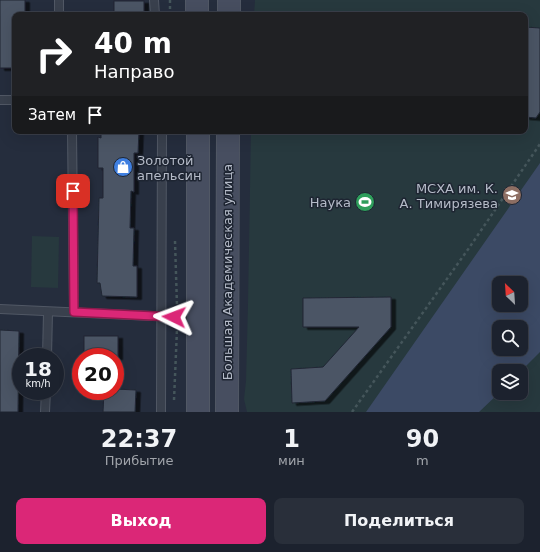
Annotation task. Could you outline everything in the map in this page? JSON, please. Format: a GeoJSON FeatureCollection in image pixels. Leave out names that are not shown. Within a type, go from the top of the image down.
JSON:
{"type":"FeatureCollection","features":[{"type":"Feature","properties":{"kind":"main road"},"geometry":{"type":"LineString","coordinates":[[197,0],[197,12]]}},
{"type":"Feature","properties":{"kind":"main road"},"geometry":{"type":"LineString","coordinates":[[229,0],[229,12]]}},
{"type":"Feature","properties":{"kind":"main road"},"geometry":{"type":"LineString","coordinates":[[198,134],[198,412]]}},
{"type":"Feature","properties":{"kind":"main road","name":"Большая Академическая улица"},"geometry":{"type":"LineString","coordinates":[[227,412],[228,134]]}},
{"type":"Feature","properties":{"kind":"lane"},"geometry":{"type":"LineString","coordinates":[[59,0],[59,12]]}},
{"type":"Feature","properties":{"kind":"lane"},"geometry":{"type":"LineString","coordinates":[[154,0],[155,12]]}},
{"type":"Feature","properties":{"kind":"lane"},"geometry":{"type":"LineString","coordinates":[[0,100],[12,100]]}},
{"type":"Feature","properties":{"kind":"lane"},"geometry":{"type":"LineString","coordinates":[[72,134],[74,312]]}},
{"type":"Feature","properties":{"kind":"lane"},"geometry":{"type":"LineString","coordinates":[[161,412],[162,134]]}},
{"type":"Feature","properties":{"kind":"lane"},"geometry":{"type":"LineString","coordinates":[[0,310],[198,316]]}},
{"type":"Feature","properties":{"kind":"lane"},"geometry":{"type":"LineString","coordinates":[[47,348],[48,312]]}},
{"type":"Feature","properties":{"kind":"lane"},"geometry":{"type":"LineString","coordinates":[[45,412],[46,400]]}},
{"type":"Feature","properties":{"kind":"path"},"geometry":{"type":"LineString","coordinates":[[170,0],[170,12]]}},
{"type":"Feature","properties":{"kind":"path"},"geometry":{"type":"LineString","coordinates":[[352,412],[469,248],[540,144]]}},
{"type":"Feature","properties":{"kind":"shaded area","name":"Наука"},"geometry":{"type":"Polygon","coordinates":[[[255,0],[540,0],[540,412],[247,412],[244,399],[246,381],[251,134],[528,134],[528,12],[254,12],[255,0]]]}},
{"type":"Feature","properties":{"kind":"shaded area"},"geometry":{"type":"Polygon","coordinates":[[[32,236],[59,237],[58,288],[31,287],[32,236]]]}},
{"type":"Feature","properties":{"kind":"water"},"geometry":{"type":"Polygon","coordinates":[[[540,163],[540,352],[528,364],[492,364],[492,400],[479,412],[366,412],[540,163]]]}},
{"type":"Feature","properties":{"kind":"building"},"geometry":{"type":"Polygon","coordinates":[[[0,0],[25,0],[25,12],[12,12],[12,68],[0,68],[0,0]]]}},
{"type":"Feature","properties":{"kind":"building"},"geometry":{"type":"Polygon","coordinates":[[[114,1],[144,1],[144,12],[114,12],[114,1]]]}},
{"type":"Feature","properties":{"kind":"building"},"geometry":{"type":"Polygon","coordinates":[[[528,27],[540,28],[540,112],[536,118],[528,117],[528,27]]]}},
{"type":"Feature","properties":{"kind":"building"},"geometry":{"type":"Polygon","coordinates":[[[101,134],[139,134],[138,153],[134,153],[134,192],[131,191],[130,228],[134,228],[133,266],[137,266],[137,297],[102,296],[100,283],[97,283],[99,198],[103,198],[103,168],[98,168],[98,137],[101,138],[101,134]]]}},
{"type":"Feature","properties":{"kind":"building"},"geometry":{"type":"Polygon","coordinates":[[[391,297],[391,327],[325,401],[292,403],[291,369],[323,367],[359,327],[303,327],[303,298],[391,297]]]}},
{"type":"Feature","properties":{"kind":"building"},"geometry":{"type":"Polygon","coordinates":[[[0,330],[19,331],[19,348],[12,348],[12,400],[18,400],[18,412],[0,412],[0,330]]]}},
{"type":"Feature","properties":{"kind":"building"},"geometry":{"type":"Polygon","coordinates":[[[84,336],[118,336],[118,348],[84,348],[84,336]]]}},
{"type":"Feature","properties":{"kind":"building"},"geometry":{"type":"Polygon","coordinates":[[[124,389],[136,390],[135,412],[103,412],[104,400],[124,400],[124,389]]]}},
{"type":"Feature","properties":{"kind":"place","name":"Золотой апельсин"},"geometry":{"type":"Point","coordinates":[123,167]}},
{"type":"Feature","properties":{"kind":"place","name":"МСХА им. К. А. Тимирязева"},"geometry":{"type":"Point","coordinates":[512,195]}},
{"type":"Feature","properties":{"kind":"place","name":"Наука"},"geometry":{"type":"Point","coordinates":[365,202]}},
{"type":"Feature","properties":{"kind":"route"},"geometry":{"type":"LineString","coordinates":[[73,191],[74,312],[174,317]]}}]}
